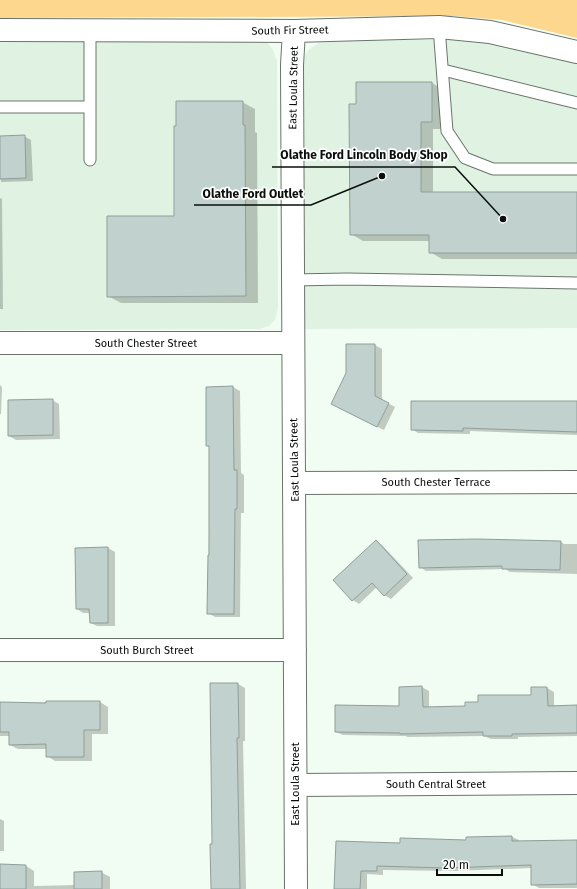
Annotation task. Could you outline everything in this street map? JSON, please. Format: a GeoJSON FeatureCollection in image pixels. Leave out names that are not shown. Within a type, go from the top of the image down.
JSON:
{"type":"FeatureCollection","features":[{"type":"Feature","properties":{"kind":"street","name":"South Fir Street"},"geometry":{"type":"LineString","coordinates":[[0,30],[294,31],[440,27],[490,32],[577,52]]}},
{"type":"Feature","properties":{"kind":"street","name":"East Loula Street"},"geometry":{"type":"LineString","coordinates":[[294,31],[292,65],[292,343],[296,889]]}},
{"type":"Feature","properties":{"kind":"street","name":"South Chester Street"},"geometry":{"type":"LineString","coordinates":[[0,343],[292,343]]}},
{"type":"Feature","properties":{"kind":"street","name":"South Chester Terrace"},"geometry":{"type":"LineString","coordinates":[[294,483],[577,482]]}},
{"type":"Feature","properties":{"kind":"street","name":"South Burch Street"},"geometry":{"type":"LineString","coordinates":[[0,650],[295,650]]}},
{"type":"Feature","properties":{"kind":"street","name":"South Central Street"},"geometry":{"type":"LineString","coordinates":[[296,785],[577,784]]}},
{"type":"Feature","properties":{"kind":"lane"},"geometry":{"type":"LineString","coordinates":[[440,27],[447,131],[465,158],[493,169],[577,169]]}},
{"type":"Feature","properties":{"kind":"lane"},"geometry":{"type":"LineString","coordinates":[[90,30],[90,160]]}},
{"type":"Feature","properties":{"kind":"lane"},"geometry":{"type":"LineString","coordinates":[[443,70],[577,103]]}},
{"type":"Feature","properties":{"kind":"lane"},"geometry":{"type":"LineString","coordinates":[[0,106],[90,106]]}},
{"type":"Feature","properties":{"kind":"lane"},"geometry":{"type":"LineString","coordinates":[[292,280],[577,283]]}},
{"type":"Feature","properties":{"kind":"shaded area"},"geometry":{"type":"Polygon","coordinates":[[[0,0],[577,0],[577,38],[502,20],[454,16],[0,18],[0,0]]]}},
{"type":"Feature","properties":{"kind":"shaded area"},"geometry":{"type":"Polygon","coordinates":[[[255,40],[268,43],[273,50],[277,61],[278,308],[275,320],[269,326],[260,329],[0,330],[0,41],[255,40]]]}},
{"type":"Feature","properties":{"kind":"shaded area"},"geometry":{"type":"Polygon","coordinates":[[[323,40],[465,40],[489,42],[577,63],[577,328],[305,329],[300,73],[303,59],[308,50],[323,40]]]}},
{"type":"Feature","properties":{"kind":"building"},"geometry":{"type":"Polygon","coordinates":[[[356,82],[432,82],[432,122],[421,122],[421,192],[577,192],[577,253],[429,253],[429,235],[350,235],[349,104],[356,104],[356,82]]]}},
{"type":"Feature","properties":{"kind":"building"},"geometry":{"type":"Polygon","coordinates":[[[176,101],[243,101],[243,125],[245,125],[246,296],[107,297],[107,216],[174,216],[174,126],[176,126],[176,101]]]}},
{"type":"Feature","properties":{"kind":"building"},"geometry":{"type":"Polygon","coordinates":[[[25,135],[26,178],[0,179],[0,136],[25,135]]]}},
{"type":"Feature","properties":{"kind":"building"},"geometry":{"type":"Polygon","coordinates":[[[346,344],[375,344],[375,396],[389,403],[377,427],[331,404],[346,373],[346,344]]]}},
{"type":"Feature","properties":{"kind":"building"},"geometry":{"type":"Polygon","coordinates":[[[233,386],[234,470],[237,470],[234,614],[207,614],[209,555],[209,446],[206,446],[206,387],[233,386]]]}},
{"type":"Feature","properties":{"kind":"building"},"geometry":{"type":"Polygon","coordinates":[[[53,399],[53,435],[8,436],[8,400],[53,399]]]}},
{"type":"Feature","properties":{"kind":"building"},"geometry":{"type":"Polygon","coordinates":[[[411,401],[577,401],[577,432],[463,428],[463,431],[411,430],[411,401]]]}},
{"type":"Feature","properties":{"kind":"building"},"geometry":{"type":"Polygon","coordinates":[[[477,539],[561,541],[560,570],[502,569],[502,566],[419,568],[418,540],[477,539]]]}},
{"type":"Feature","properties":{"kind":"building"},"geometry":{"type":"Polygon","coordinates":[[[376,540],[407,574],[384,596],[372,583],[352,601],[333,580],[376,540]]]}},
{"type":"Feature","properties":{"kind":"building"},"geometry":{"type":"Polygon","coordinates":[[[108,547],[108,623],[90,623],[89,609],[76,609],[75,548],[108,547]]]}},
{"type":"Feature","properties":{"kind":"building"},"geometry":{"type":"Polygon","coordinates":[[[210,683],[238,683],[239,738],[237,738],[240,889],[211,889],[210,844],[212,844],[210,683]]]}},
{"type":"Feature","properties":{"kind":"building"},"geometry":{"type":"Polygon","coordinates":[[[422,686],[423,707],[465,706],[465,702],[478,702],[478,695],[531,695],[531,687],[547,687],[548,706],[577,705],[577,733],[483,736],[483,732],[400,734],[335,732],[335,705],[399,706],[399,687],[422,686]]]}},
{"type":"Feature","properties":{"kind":"building"},"geometry":{"type":"Polygon","coordinates":[[[46,701],[100,701],[100,730],[84,730],[84,757],[46,757],[46,744],[9,745],[9,732],[0,732],[0,702],[46,703],[46,701]]]}},
{"type":"Feature","properties":{"kind":"building"},"geometry":{"type":"Polygon","coordinates":[[[512,836],[512,841],[577,840],[577,884],[531,885],[531,865],[445,868],[377,866],[377,871],[361,871],[360,889],[334,889],[336,841],[400,843],[400,838],[466,840],[466,837],[512,836]]]}},
{"type":"Feature","properties":{"kind":"building"},"geometry":{"type":"Polygon","coordinates":[[[0,864],[26,865],[26,889],[0,889],[0,864]]]}},
{"type":"Feature","properties":{"kind":"building"},"geometry":{"type":"Polygon","coordinates":[[[102,871],[102,889],[74,889],[74,872],[102,871]]]}},
{"type":"Feature","properties":{"kind":"place","name":"Olathe Ford Outlet"},"geometry":{"type":"Point","coordinates":[382,176]}},
{"type":"Feature","properties":{"kind":"place","name":"Olathe Ford Lincoln Body Shop"},"geometry":{"type":"Point","coordinates":[503,219]}}]}
